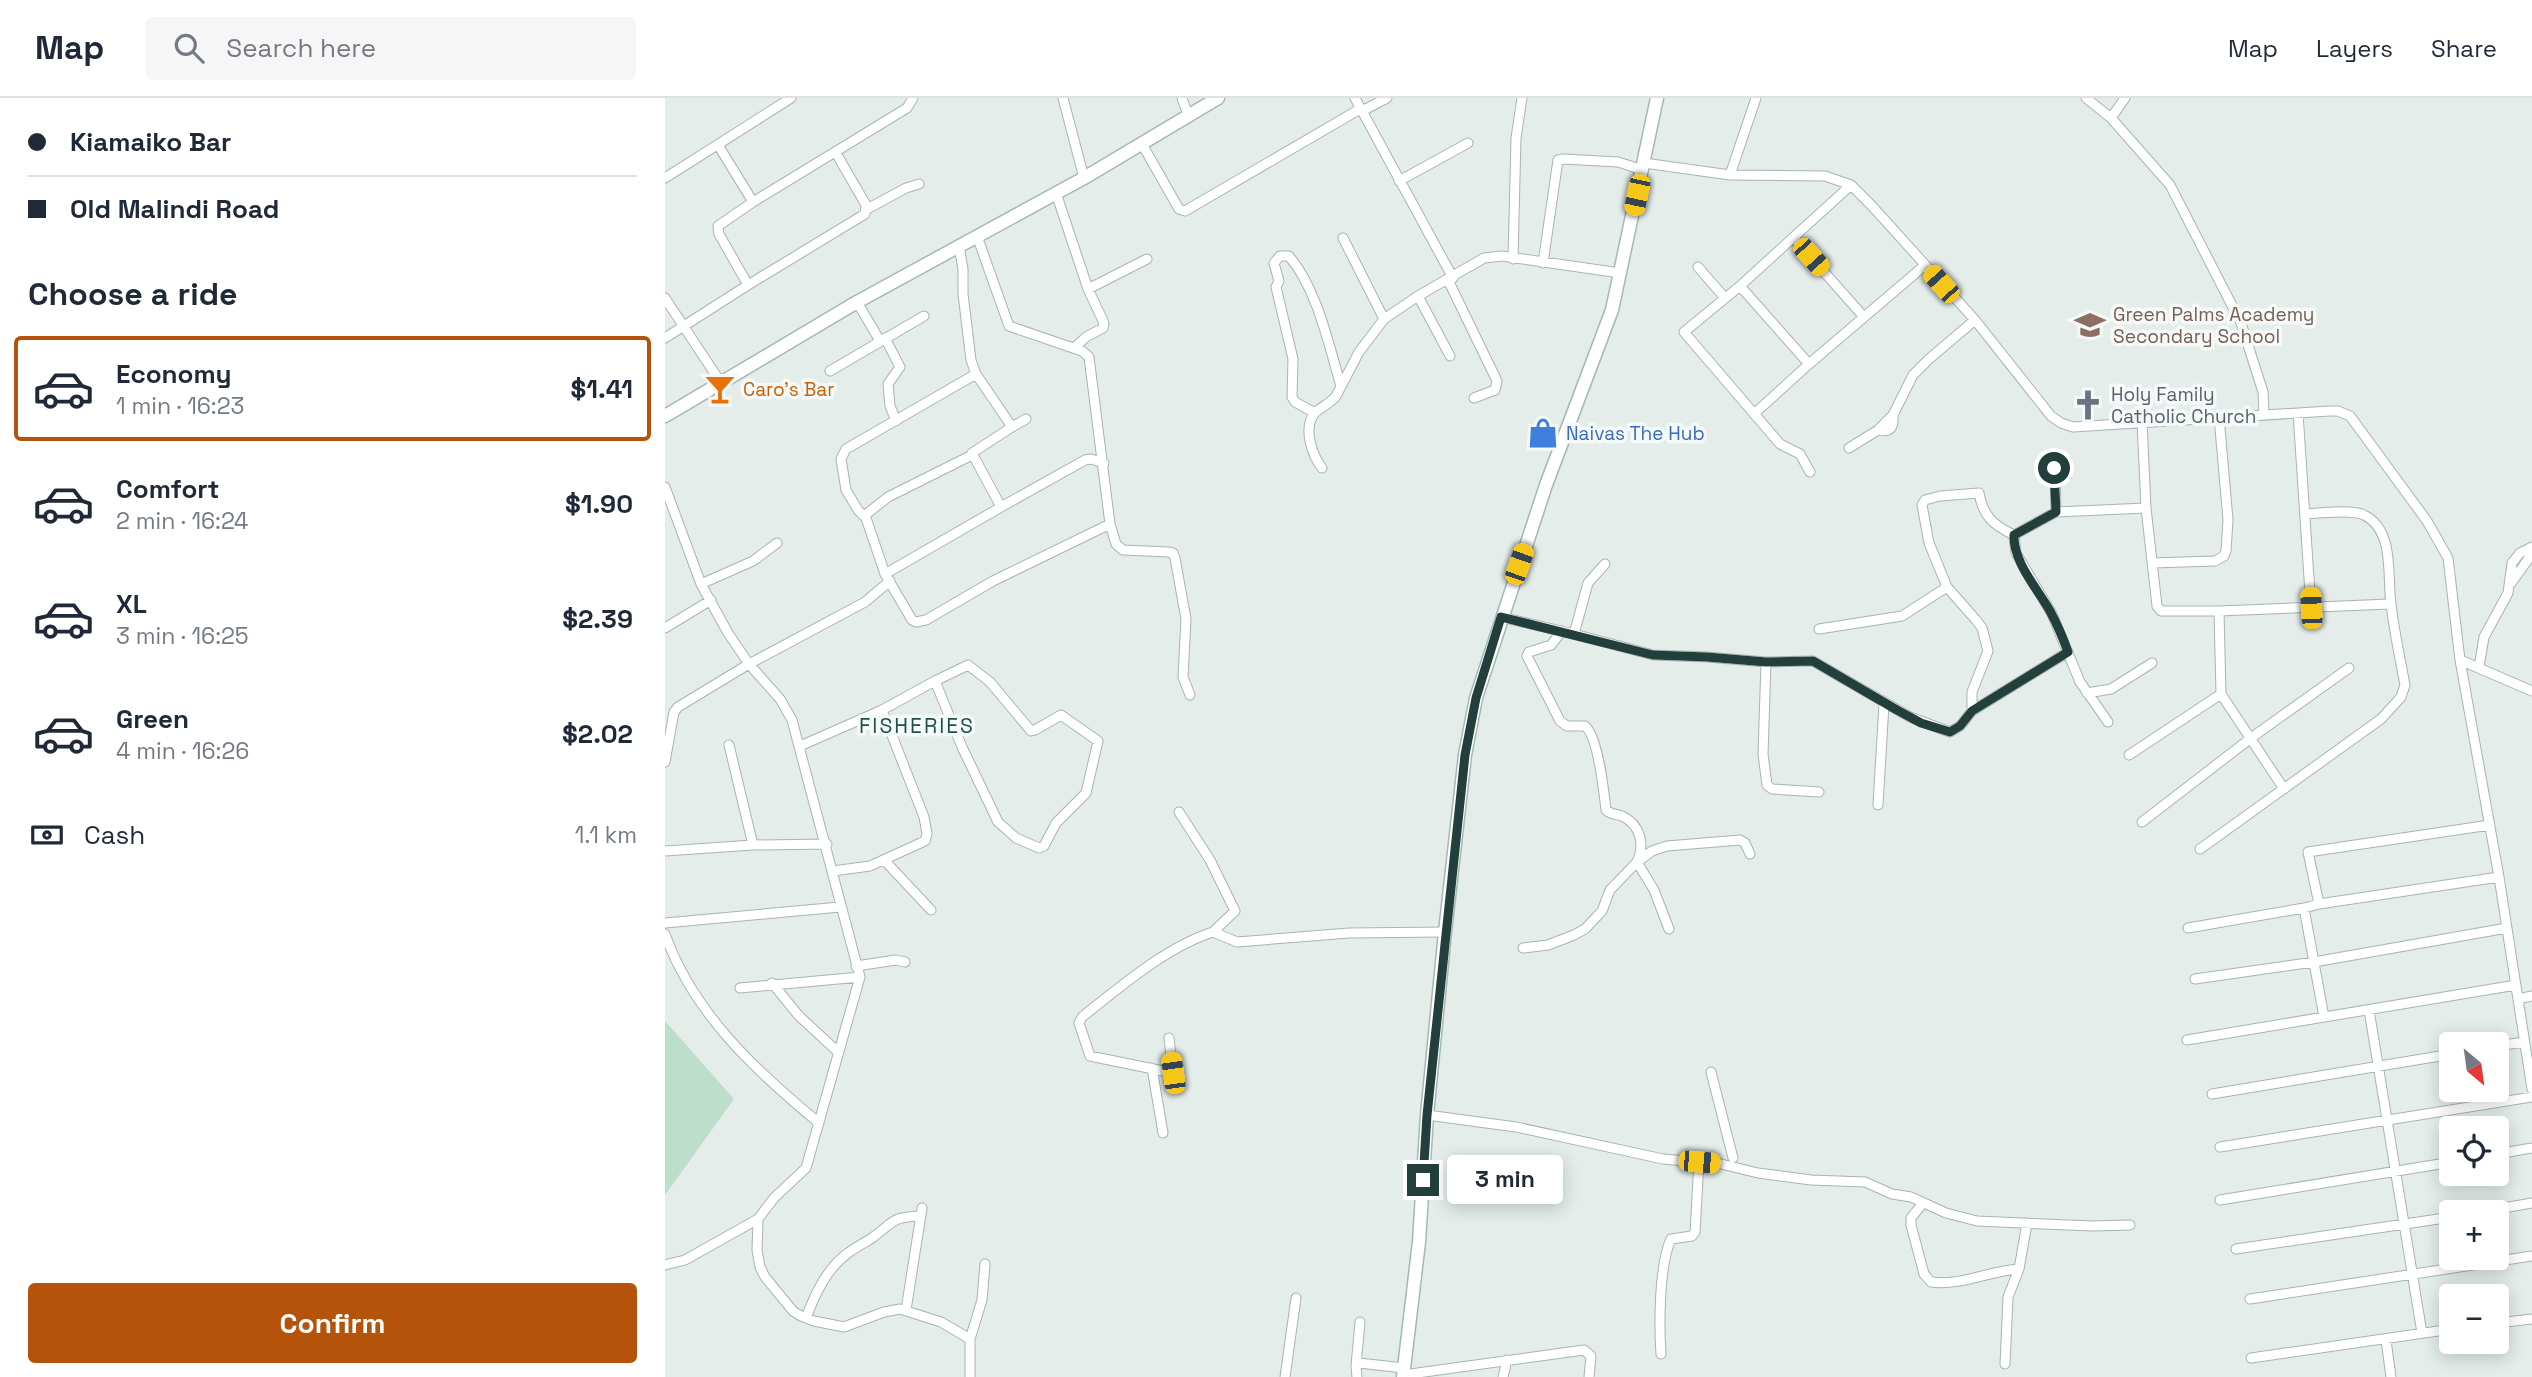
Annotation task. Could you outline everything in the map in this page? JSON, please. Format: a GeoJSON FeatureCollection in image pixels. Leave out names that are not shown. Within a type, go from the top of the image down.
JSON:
{"type":"FeatureCollection","features":[{"type":"Feature","properties":{"kind":"main road"},"geometry":{"type":"LineString","coordinates":[[665,416],[857,302],[1084,178],[1218,98]]}},
{"type":"Feature","properties":{"kind":"main road"},"geometry":{"type":"LineString","coordinates":[[1403,1374],[1419,1241],[1427,1115],[1445,932],[1465,755],[1476,698],[1546,485],[1612,310],[1657,98]]}},
{"type":"Feature","properties":{"kind":"street"},"geometry":{"type":"LineString","coordinates":[[665,178],[791,98]]}},
{"type":"Feature","properties":{"kind":"street"},"geometry":{"type":"LineString","coordinates":[[748,285],[718,228],[720,224],[907,108],[913,98]]}},
{"type":"Feature","properties":{"kind":"street"},"geometry":{"type":"LineString","coordinates":[[1063,98],[1084,178]]}},
{"type":"Feature","properties":{"kind":"street"},"geometry":{"type":"LineString","coordinates":[[1182,98],[1188,116]]}},
{"type":"Feature","properties":{"kind":"street"},"geometry":{"type":"LineString","coordinates":[[1355,98],[1451,279],[1497,381],[1495,390],[1474,398]]}},
{"type":"Feature","properties":{"kind":"street"},"geometry":{"type":"LineString","coordinates":[[1142,144],[1179,209],[1185,211],[1361,110],[1387,98]]}},
{"type":"Feature","properties":{"kind":"street"},"geometry":{"type":"LineString","coordinates":[[1513,259],[1516,138],[1522,98]]}},
{"type":"Feature","properties":{"kind":"street"},"geometry":{"type":"LineString","coordinates":[[1730,175],[1756,98]]}},
{"type":"Feature","properties":{"kind":"street"},"geometry":{"type":"LineString","coordinates":[[2086,98],[2111,118],[2170,185],[2241,323],[2263,391],[2264,414]]}},
{"type":"Feature","properties":{"kind":"street"},"geometry":{"type":"LineString","coordinates":[[2111,118],[2125,98]]}},
{"type":"Feature","properties":{"kind":"street"},"geometry":{"type":"LineString","coordinates":[[1399,181],[1468,143]]}},
{"type":"Feature","properties":{"kind":"street"},"geometry":{"type":"LineString","coordinates":[[719,145],[753,202]]}},
{"type":"Feature","properties":{"kind":"street"},"geometry":{"type":"LineString","coordinates":[[836,153],[867,209]]}},
{"type":"Feature","properties":{"kind":"street"},"geometry":{"type":"LineString","coordinates":[[1543,263],[1558,160],[1618,162],[1730,175],[1825,176],[1851,185],[1872,206],[1975,320],[2044,408],[2061,423],[2073,427],[2338,411],[2350,416],[2427,521],[2448,558],[2460,660],[2499,877],[2532,1089]]}},
{"type":"Feature","properties":{"kind":"street"},"geometry":{"type":"LineString","coordinates":[[665,338],[859,218],[867,209],[919,184]]}},
{"type":"Feature","properties":{"kind":"street"},"geometry":{"type":"LineString","coordinates":[[1810,472],[1800,454],[1780,444],[1681,328],[1740,286],[1851,185]]}},
{"type":"Feature","properties":{"kind":"street"},"geometry":{"type":"LineString","coordinates":[[1056,193],[1088,289],[1105,325],[1074,348]]}},
{"type":"Feature","properties":{"kind":"street"},"geometry":{"type":"LineString","coordinates":[[977,236],[1009,326],[1074,348],[1089,357],[1110,524],[1120,549],[1173,553],[1186,619],[1183,677],[1190,695]]}},
{"type":"Feature","properties":{"kind":"street"},"geometry":{"type":"LineString","coordinates":[[1343,238],[1384,319]]}},
{"type":"Feature","properties":{"kind":"street"},"geometry":{"type":"LineString","coordinates":[[1794,238],[1864,317]]}},
{"type":"Feature","properties":{"kind":"street"},"geometry":{"type":"LineString","coordinates":[[958,246],[963,269],[963,294],[971,360],[976,374],[1012,427]]}},
{"type":"Feature","properties":{"kind":"street"},"geometry":{"type":"LineString","coordinates":[[1315,413],[1295,402],[1292,397],[1293,359],[1276,287],[1279,281],[1274,263],[1280,256],[1289,256],[1308,288],[1330,345],[1341,386]]}},
{"type":"Feature","properties":{"kind":"street"},"geometry":{"type":"LineString","coordinates":[[1322,468],[1310,444],[1311,420],[1315,413],[1330,404],[1359,352],[1384,319],[1418,296],[1489,256],[1620,273]]}},
{"type":"Feature","properties":{"kind":"street"},"geometry":{"type":"LineString","coordinates":[[1088,289],[1147,259]]}},
{"type":"Feature","properties":{"kind":"street"},"geometry":{"type":"LineString","coordinates":[[1755,413],[1924,265]]}},
{"type":"Feature","properties":{"kind":"street"},"geometry":{"type":"LineString","coordinates":[[1698,267],[1725,298]]}},
{"type":"Feature","properties":{"kind":"street"},"geometry":{"type":"LineString","coordinates":[[1740,286],[1809,364]]}},
{"type":"Feature","properties":{"kind":"street"},"geometry":{"type":"LineString","coordinates":[[1418,296],[1450,356]]}},
{"type":"Feature","properties":{"kind":"street"},"geometry":{"type":"LineString","coordinates":[[665,298],[720,383]]}},
{"type":"Feature","properties":{"kind":"street"},"geometry":{"type":"LineString","coordinates":[[857,302],[900,367],[888,384],[890,406],[896,421]]}},
{"type":"Feature","properties":{"kind":"street"},"geometry":{"type":"LineString","coordinates":[[830,371],[924,316]]}},
{"type":"Feature","properties":{"kind":"street"},"geometry":{"type":"LineString","coordinates":[[1849,448],[1878,430],[1893,415],[1913,375],[1975,320]]}},
{"type":"Feature","properties":{"kind":"street"},"geometry":{"type":"LineString","coordinates":[[976,374],[846,449],[842,454],[846,490],[868,523],[887,578],[912,620],[921,622],[993,581],[1110,524]]}},
{"type":"Feature","properties":{"kind":"street"},"geometry":{"type":"LineString","coordinates":[[2298,413],[2311,608]]}},
{"type":"Feature","properties":{"kind":"street"},"geometry":{"type":"LineString","coordinates":[[2152,563],[2215,561],[2224,556],[2228,520],[2219,417]]}},
{"type":"Feature","properties":{"kind":"street"},"geometry":{"type":"LineString","coordinates":[[863,516],[888,498],[972,455],[977,448],[1026,419]]}},
{"type":"Feature","properties":{"kind":"street"},"geometry":{"type":"LineString","coordinates":[[2142,422],[2146,508],[2157,606],[2161,611],[2391,604]]}},
{"type":"Feature","properties":{"kind":"street"},"geometry":{"type":"LineString","coordinates":[[972,455],[1001,507]]}},
{"type":"Feature","properties":{"kind":"street"},"geometry":{"type":"LineString","coordinates":[[665,762],[668,732],[678,707],[749,664],[865,602],[887,578],[1001,507],[1085,460],[1104,463]]}},
{"type":"Feature","properties":{"kind":"street"},"geometry":{"type":"LineString","coordinates":[[2047,462],[2055,472],[2056,512]]}},
{"type":"Feature","properties":{"kind":"street"},"geometry":{"type":"LineString","coordinates":[[665,487],[701,584],[749,664],[785,706],[800,746],[860,976],[806,1168],[774,1198],[758,1219],[685,1260],[665,1265]]}},
{"type":"Feature","properties":{"kind":"street"},"geometry":{"type":"LineString","coordinates":[[1972,711],[1972,692],[1988,650],[1982,628],[1947,587],[1929,543],[1923,501],[1940,496],[1979,493],[1981,507],[1986,515],[2000,528],[2014,535]]}},
{"type":"Feature","properties":{"kind":"street"},"geometry":{"type":"LineString","coordinates":[[2014,535],[2056,512],[2146,508]]}},
{"type":"Feature","properties":{"kind":"street"},"geometry":{"type":"LineString","coordinates":[[2200,849],[2381,719],[2402,697],[2405,685],[2391,604],[2389,559],[2376,524],[2360,512],[2305,514]]}},
{"type":"Feature","properties":{"kind":"street"},"geometry":{"type":"LineString","coordinates":[[2014,535],[2016,553],[2052,614],[2087,693],[2108,722]]}},
{"type":"Feature","properties":{"kind":"street"},"geometry":{"type":"LineString","coordinates":[[701,584],[759,557],[777,542]]}},
{"type":"Feature","properties":{"kind":"street"},"geometry":{"type":"LineString","coordinates":[[2479,667],[2484,637],[2508,593],[2515,559],[2532,547]]}},
{"type":"Feature","properties":{"kind":"street"},"geometry":{"type":"LineString","coordinates":[[2509,586],[2532,554]]}},
{"type":"Feature","properties":{"kind":"street"},"geometry":{"type":"LineString","coordinates":[[1574,634],[1588,583],[1605,564]]}},
{"type":"Feature","properties":{"kind":"street"},"geometry":{"type":"LineString","coordinates":[[1819,629],[1890,619],[1902,615],[1947,587]]}},
{"type":"Feature","properties":{"kind":"street"},"geometry":{"type":"LineString","coordinates":[[665,628],[711,600]]}},
{"type":"Feature","properties":{"kind":"street"},"geometry":{"type":"LineString","coordinates":[[2219,611],[2221,694],[2284,789]]}},
{"type":"Feature","properties":{"kind":"street"},"geometry":{"type":"LineString","coordinates":[[1501,617],[1653,655],[1766,662],[1813,661],[1884,704],[1921,723],[1950,732],[1960,726],[1972,711],[2068,652]]}},
{"type":"Feature","properties":{"kind":"street"},"geometry":{"type":"LineString","coordinates":[[1562,631],[1551,645],[1529,652],[1527,656],[1560,722],[1567,726],[1585,726],[1591,732],[1606,810],[1626,818],[1641,837],[1642,852],[1637,862]]}},
{"type":"Feature","properties":{"kind":"street"},"geometry":{"type":"LineString","coordinates":[[2460,660],[2532,691]]}},
{"type":"Feature","properties":{"kind":"street"},"geometry":{"type":"LineString","coordinates":[[1766,662],[1763,715],[1766,785],[1772,789],[1819,792]]}},
{"type":"Feature","properties":{"kind":"street"},"geometry":{"type":"LineString","coordinates":[[2087,693],[2111,688],[2152,663]]}},
{"type":"Feature","properties":{"kind":"street"},"geometry":{"type":"LineString","coordinates":[[800,746],[882,710],[935,681],[968,665],[990,682],[1031,731],[1061,715],[1097,739],[1098,745],[1086,793],[1056,823],[1044,846],[1035,848],[1025,843],[1002,828],[998,822],[962,747],[935,681]]}},
{"type":"Feature","properties":{"kind":"street"},"geometry":{"type":"LineString","coordinates":[[2141,822],[2349,668]]}},
{"type":"Feature","properties":{"kind":"street"},"geometry":{"type":"LineString","coordinates":[[2129,755],[2221,694]]}},
{"type":"Feature","properties":{"kind":"street"},"geometry":{"type":"LineString","coordinates":[[1878,805],[1884,704]]}},
{"type":"Feature","properties":{"kind":"street"},"geometry":{"type":"LineString","coordinates":[[833,871],[885,861],[927,838],[924,817],[882,710]]}},
{"type":"Feature","properties":{"kind":"street"},"geometry":{"type":"LineString","coordinates":[[729,745],[753,845]]}},
{"type":"Feature","properties":{"kind":"street"},"geometry":{"type":"LineString","coordinates":[[1168,1038],[1173,1073],[1090,1056],[1079,1023],[1082,1017],[1126,983],[1172,952],[1213,932],[1235,911],[1210,860],[1179,812]]}},
{"type":"Feature","properties":{"kind":"street"},"geometry":{"type":"LineString","coordinates":[[2319,904],[2308,852],[2490,825]]}},
{"type":"Feature","properties":{"kind":"street"},"geometry":{"type":"LineString","coordinates":[[1523,948],[1548,945],[1585,929],[1602,911],[1610,890],[1637,862],[1652,851],[1667,846],[1743,841],[1750,854]]}},
{"type":"Feature","properties":{"kind":"street"},"geometry":{"type":"LineString","coordinates":[[665,851],[753,845],[827,844]]}},
{"type":"Feature","properties":{"kind":"street"},"geometry":{"type":"LineString","coordinates":[[885,861],[931,910]]}},
{"type":"Feature","properties":{"kind":"street"},"geometry":{"type":"LineString","coordinates":[[1637,862],[1654,890],[1669,929]]}},
{"type":"Feature","properties":{"kind":"street"},"geometry":{"type":"LineString","coordinates":[[2188,928],[2319,904],[2499,877]]}},
{"type":"Feature","properties":{"kind":"street"},"geometry":{"type":"LineString","coordinates":[[665,923],[840,907]]}},
{"type":"Feature","properties":{"kind":"street"},"geometry":{"type":"LineString","coordinates":[[2304,908],[2324,1017]]}},
{"type":"Feature","properties":{"kind":"street"},"geometry":{"type":"LineString","coordinates":[[2195,979],[2314,962],[2507,928]]}},
{"type":"Feature","properties":{"kind":"street"},"geometry":{"type":"LineString","coordinates":[[1213,932],[1237,942],[1349,933],[1445,932]]}},
{"type":"Feature","properties":{"kind":"street"},"geometry":{"type":"LineString","coordinates":[[665,933],[698,1003],[767,1080],[819,1123]]}},
{"type":"Feature","properties":{"kind":"street"},"geometry":{"type":"LineString","coordinates":[[856,965],[896,960],[905,962]]}},
{"type":"Feature","properties":{"kind":"street"},"geometry":{"type":"LineString","coordinates":[[740,988],[860,976]]}},
{"type":"Feature","properties":{"kind":"street"},"geometry":{"type":"LineString","coordinates":[[772,983],[799,1016],[838,1052]]}},
{"type":"Feature","properties":{"kind":"street"},"geometry":{"type":"LineString","coordinates":[[2187,1040],[2516,985]]}},
{"type":"Feature","properties":{"kind":"street"},"geometry":{"type":"LineString","coordinates":[[2518,999],[2532,996]]}},
{"type":"Feature","properties":{"kind":"street"},"geometry":{"type":"LineString","coordinates":[[2369,1010],[2423,1333]]}},
{"type":"Feature","properties":{"kind":"street"},"geometry":{"type":"LineString","coordinates":[[2509,1044],[2524,1042]]}},
{"type":"Feature","properties":{"kind":"street"},"geometry":{"type":"LineString","coordinates":[[2212,1094],[2439,1056]]}},
{"type":"Feature","properties":{"kind":"street"},"geometry":{"type":"LineString","coordinates":[[1152,1068],[1163,1133]]}},
{"type":"Feature","properties":{"kind":"street"},"geometry":{"type":"LineString","coordinates":[[1711,1072],[1733,1158]]}},
{"type":"Feature","properties":{"kind":"street"},"geometry":{"type":"LineString","coordinates":[[2220,1147],[2532,1097]]}},
{"type":"Feature","properties":{"kind":"street"},"geometry":{"type":"LineString","coordinates":[[1427,1115],[1516,1128],[1663,1159],[1811,1180],[1865,1182],[1946,1213],[1977,1221],[2130,1225]]}},
{"type":"Feature","properties":{"kind":"street"},"geometry":{"type":"LineString","coordinates":[[2509,1152],[2532,1148]]}},
{"type":"Feature","properties":{"kind":"street"},"geometry":{"type":"LineString","coordinates":[[1661,1354],[1663,1277],[1667,1248],[1671,1239],[1692,1236],[1695,1232],[1699,1162]]}},
{"type":"Feature","properties":{"kind":"street"},"geometry":{"type":"LineString","coordinates":[[2220,1200],[2439,1164]]}},
{"type":"Feature","properties":{"kind":"street"},"geometry":{"type":"LineString","coordinates":[[1923,1203],[1911,1218],[1911,1225],[1924,1274],[1931,1282],[1975,1279],[1994,1271],[2019,1269]]}},
{"type":"Feature","properties":{"kind":"street"},"geometry":{"type":"LineString","coordinates":[[2509,1207],[2532,1203]]}},
{"type":"Feature","properties":{"kind":"street"},"geometry":{"type":"LineString","coordinates":[[806,1318],[820,1286],[845,1255],[894,1220],[921,1212],[906,1310]]}},
{"type":"Feature","properties":{"kind":"street"},"geometry":{"type":"LineString","coordinates":[[758,1219],[757,1250],[760,1267],[793,1311],[806,1318],[844,1327],[893,1310],[906,1310],[941,1322],[970,1339]]}},
{"type":"Feature","properties":{"kind":"street"},"geometry":{"type":"LineString","coordinates":[[2236,1249],[2439,1219]]}},
{"type":"Feature","properties":{"kind":"street"},"geometry":{"type":"LineString","coordinates":[[2005,1364],[2008,1297],[2019,1269],[2027,1223]]}},
{"type":"Feature","properties":{"kind":"street"},"geometry":{"type":"LineString","coordinates":[[2250,1299],[2532,1256]]}},
{"type":"Feature","properties":{"kind":"street"},"geometry":{"type":"LineString","coordinates":[[970,1377],[970,1339],[982,1300],[985,1264]]}},
{"type":"Feature","properties":{"kind":"street"},"geometry":{"type":"LineString","coordinates":[[1285,1377],[1296,1298]]}},
{"type":"Feature","properties":{"kind":"street"},"geometry":{"type":"LineString","coordinates":[[2509,1322],[2532,1319]]}},
{"type":"Feature","properties":{"kind":"street"},"geometry":{"type":"LineString","coordinates":[[1357,1377],[1360,1322]]}},
{"type":"Feature","properties":{"kind":"street"},"geometry":{"type":"LineString","coordinates":[[2251,1359],[2439,1331]]}},
{"type":"Feature","properties":{"kind":"street"},"geometry":{"type":"LineString","coordinates":[[2386,1340],[2391,1377]]}},
{"type":"Feature","properties":{"kind":"street"},"geometry":{"type":"LineString","coordinates":[[1356,1366],[1364,1363],[1403,1374],[1584,1350],[1591,1356],[1589,1377]]}},
{"type":"Feature","properties":{"kind":"street"},"geometry":{"type":"LineString","coordinates":[[1503,1377],[1507,1360]]}},
{"type":"Feature","properties":{"kind":"green space"},"geometry":{"type":"Polygon","coordinates":[[[665,1021],[734,1099],[665,1195],[665,1021]]]}},
{"type":"Feature","properties":{"kind":"place","name":"Green Palms Academy Secondary School"},"geometry":{"type":"Point","coordinates":[2090,325]}},
{"type":"Feature","properties":{"kind":"place","name":"Caro's Bar"},"geometry":{"type":"Point","coordinates":[720,389]}},
{"type":"Feature","properties":{"kind":"place","name":"Holy Family Catholic Church"},"geometry":{"type":"Point","coordinates":[2088,405]}},
{"type":"Feature","properties":{"kind":"place","name":"Naivas The Hub"},"geometry":{"type":"Point","coordinates":[1543,433]}},
{"type":"Feature","properties":{"kind":"district","name":"FISHERIES"},"geometry":{"type":"Point","coordinates":[917,725]}},
{"type":"Feature","properties":{"kind":"route"},"geometry":{"type":"LineString","coordinates":[[1423,1180],[1445,932],[1465,755],[1476,698],[1501,617],[1653,655],[1766,662],[1813,661],[1884,704],[1921,723],[1950,732],[1960,726],[1972,711],[2068,652],[2052,614],[2016,553],[2014,542],[2014,535],[2056,512],[2054,468]]}}]}
